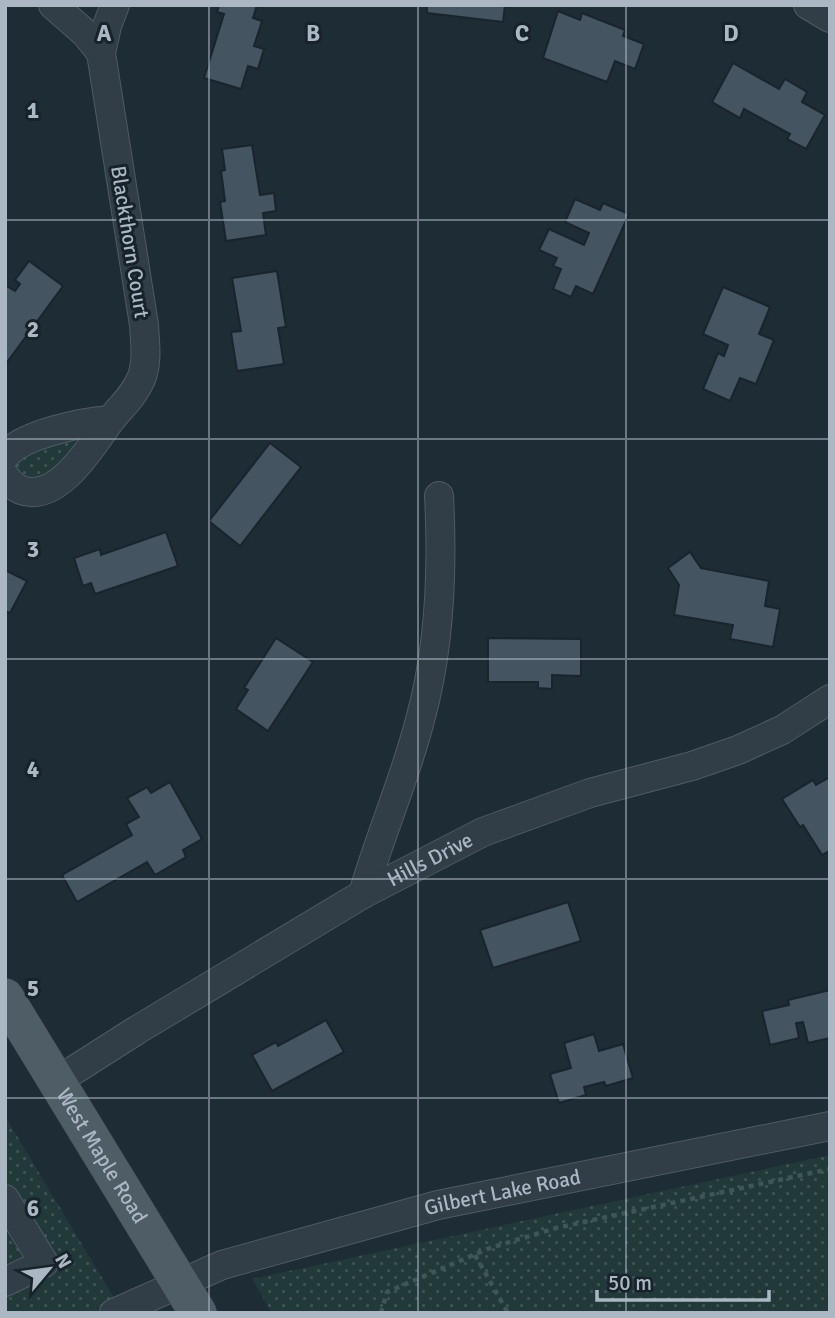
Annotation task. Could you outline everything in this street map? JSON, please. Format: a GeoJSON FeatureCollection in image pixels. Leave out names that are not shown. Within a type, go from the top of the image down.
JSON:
{"type":"FeatureCollection","features":[{"type":"Feature","properties":{"kind":"main road","name":"West Maple Road"},"geometry":{"type":"LineString","coordinates":[[5,997],[189,1298]]}},
{"type":"Feature","properties":{"kind":"street"},"geometry":{"type":"LineString","coordinates":[[53,5],[86,34],[101,53]]}},
{"type":"Feature","properties":{"kind":"street","name":"Blackthorn Court"},"geometry":{"type":"LineString","coordinates":[[5,476],[16,487],[25,491],[48,489],[72,469],[100,439],[110,420],[124,408],[142,377],[146,349],[144,325],[101,53],[115,5]]}},
{"type":"Feature","properties":{"kind":"street"},"geometry":{"type":"LineString","coordinates":[[808,5],[830,18]]}},
{"type":"Feature","properties":{"kind":"street"},"geometry":{"type":"LineString","coordinates":[[5,456],[13,447],[33,437],[110,420]]}},
{"type":"Feature","properties":{"kind":"street"},"geometry":{"type":"LineString","coordinates":[[363,894],[374,854],[397,798],[427,691],[439,608],[439,496]]}},
{"type":"Feature","properties":{"kind":"street","name":"Hills Drive"},"geometry":{"type":"LineString","coordinates":[[57,1082],[137,1030],[363,894],[483,832],[590,793],[692,766],[738,750],[782,730],[830,699]]}},
{"type":"Feature","properties":{"kind":"street","name":"Gilbert Lake Road"},"geometry":{"type":"LineString","coordinates":[[114,1313],[189,1298],[222,1265],[438,1205],[830,1126]]}},
{"type":"Feature","properties":{"kind":"street"},"geometry":{"type":"LineString","coordinates":[[5,1199],[44,1263],[5,1282]]}},
{"type":"Feature","properties":{"kind":"path"},"geometry":{"type":"LineString","coordinates":[[381,1313],[387,1292],[490,1248],[555,1227],[830,1169]]}},
{"type":"Feature","properties":{"kind":"path"},"geometry":{"type":"LineString","coordinates":[[475,1255],[508,1313]]}},
{"type":"Feature","properties":{"kind":"green space"},"geometry":{"type":"Polygon","coordinates":[[[85,436],[55,470],[31,482],[14,471],[24,456],[33,450],[85,436]]]}},
{"type":"Feature","properties":{"kind":"green space"},"geometry":{"type":"Polygon","coordinates":[[[5,1116],[123,1313],[5,1313],[5,1116]]]}},
{"type":"Feature","properties":{"kind":"green space"},"geometry":{"type":"Polygon","coordinates":[[[830,1155],[830,1313],[272,1313],[252,1279],[830,1155]]]}},
{"type":"Feature","properties":{"kind":"building"},"geometry":{"type":"Polygon","coordinates":[[[219,5],[257,5],[253,18],[262,21],[254,46],[264,49],[258,69],[248,66],[241,89],[204,78],[224,14],[217,12],[219,5]]]}},
{"type":"Feature","properties":{"kind":"building"},"geometry":{"type":"Polygon","coordinates":[[[427,5],[505,5],[503,22],[427,13],[427,5]]]}},
{"type":"Feature","properties":{"kind":"building"},"geometry":{"type":"Polygon","coordinates":[[[558,11],[580,20],[582,13],[625,30],[623,36],[644,44],[635,69],[615,61],[607,82],[543,58],[558,11]]]}},
{"type":"Feature","properties":{"kind":"building"},"geometry":{"type":"Polygon","coordinates":[[[733,63],[779,89],[785,79],[807,92],[802,102],[825,115],[806,149],[787,139],[790,134],[744,109],[740,118],[712,102],[733,63]]]}},
{"type":"Feature","properties":{"kind":"building"},"geometry":{"type":"Polygon","coordinates":[[[252,145],[260,195],[274,193],[276,211],[263,213],[266,235],[226,241],[220,202],[225,201],[221,171],[225,170],[222,149],[252,145]]]}},
{"type":"Feature","properties":{"kind":"building"},"geometry":{"type":"Polygon","coordinates":[[[575,199],[600,210],[603,203],[629,214],[593,294],[576,286],[571,297],[553,289],[561,269],[553,266],[557,258],[539,250],[549,229],[584,245],[589,233],[565,222],[575,199]]]}},
{"type":"Feature","properties":{"kind":"building"},"geometry":{"type":"Polygon","coordinates":[[[29,261],[63,286],[5,365],[5,285],[15,291],[20,284],[15,280],[29,261]]]}},
{"type":"Feature","properties":{"kind":"building"},"geometry":{"type":"Polygon","coordinates":[[[277,271],[286,327],[278,328],[284,364],[237,371],[231,332],[241,331],[232,278],[277,271]]]}},
{"type":"Feature","properties":{"kind":"building"},"geometry":{"type":"Polygon","coordinates":[[[723,287],[770,307],[759,334],[774,340],[756,384],[740,378],[730,401],[703,389],[718,353],[724,356],[728,345],[703,334],[723,287]]]}},
{"type":"Feature","properties":{"kind":"building"},"geometry":{"type":"Polygon","coordinates":[[[270,443],[301,467],[240,546],[209,521],[270,443]]]}},
{"type":"Feature","properties":{"kind":"building"},"geometry":{"type":"Polygon","coordinates":[[[166,532],[178,566],[95,594],[91,583],[83,586],[74,558],[100,549],[101,555],[166,532]]]}},
{"type":"Feature","properties":{"kind":"building"},"geometry":{"type":"Polygon","coordinates":[[[690,552],[701,568],[769,581],[765,606],[780,609],[773,647],[730,639],[733,625],[674,615],[679,585],[668,568],[690,552]]]}},
{"type":"Feature","properties":{"kind":"building"},"geometry":{"type":"Polygon","coordinates":[[[5,570],[27,581],[10,613],[5,611],[5,570]]]}},
{"type":"Feature","properties":{"kind":"building"},"geometry":{"type":"Polygon","coordinates":[[[276,638],[313,662],[268,731],[236,709],[248,690],[244,688],[276,638]]]}},
{"type":"Feature","properties":{"kind":"building"},"geometry":{"type":"Polygon","coordinates":[[[488,638],[581,639],[581,676],[552,675],[552,689],[538,688],[538,682],[488,682],[488,638]]]}},
{"type":"Feature","properties":{"kind":"building"},"geometry":{"type":"Polygon","coordinates":[[[830,777],[830,851],[822,855],[782,799],[813,780],[816,785],[830,777]]]}},
{"type":"Feature","properties":{"kind":"building"},"geometry":{"type":"Polygon","coordinates":[[[170,782],[202,839],[183,850],[186,857],[155,875],[147,862],[77,902],[62,875],[132,835],[126,824],[139,817],[127,798],[147,787],[151,793],[170,782]]]}},
{"type":"Feature","properties":{"kind":"building"},"geometry":{"type":"Polygon","coordinates":[[[568,902],[581,941],[493,968],[480,930],[568,902]]]}},
{"type":"Feature","properties":{"kind":"building"},"geometry":{"type":"Polygon","coordinates":[[[830,990],[830,1038],[808,1043],[803,1022],[796,1023],[799,1038],[770,1045],[762,1011],[789,1005],[788,1000],[830,990]]]}},
{"type":"Feature","properties":{"kind":"building"},"geometry":{"type":"Polygon","coordinates":[[[326,1020],[344,1052],[272,1091],[252,1055],[276,1042],[278,1046],[326,1020]]]}},
{"type":"Feature","properties":{"kind":"building"},"geometry":{"type":"Polygon","coordinates":[[[594,1034],[599,1051],[623,1044],[633,1078],[606,1086],[604,1082],[584,1087],[586,1095],[559,1103],[550,1074],[571,1068],[564,1043],[594,1034]]]}}]}
